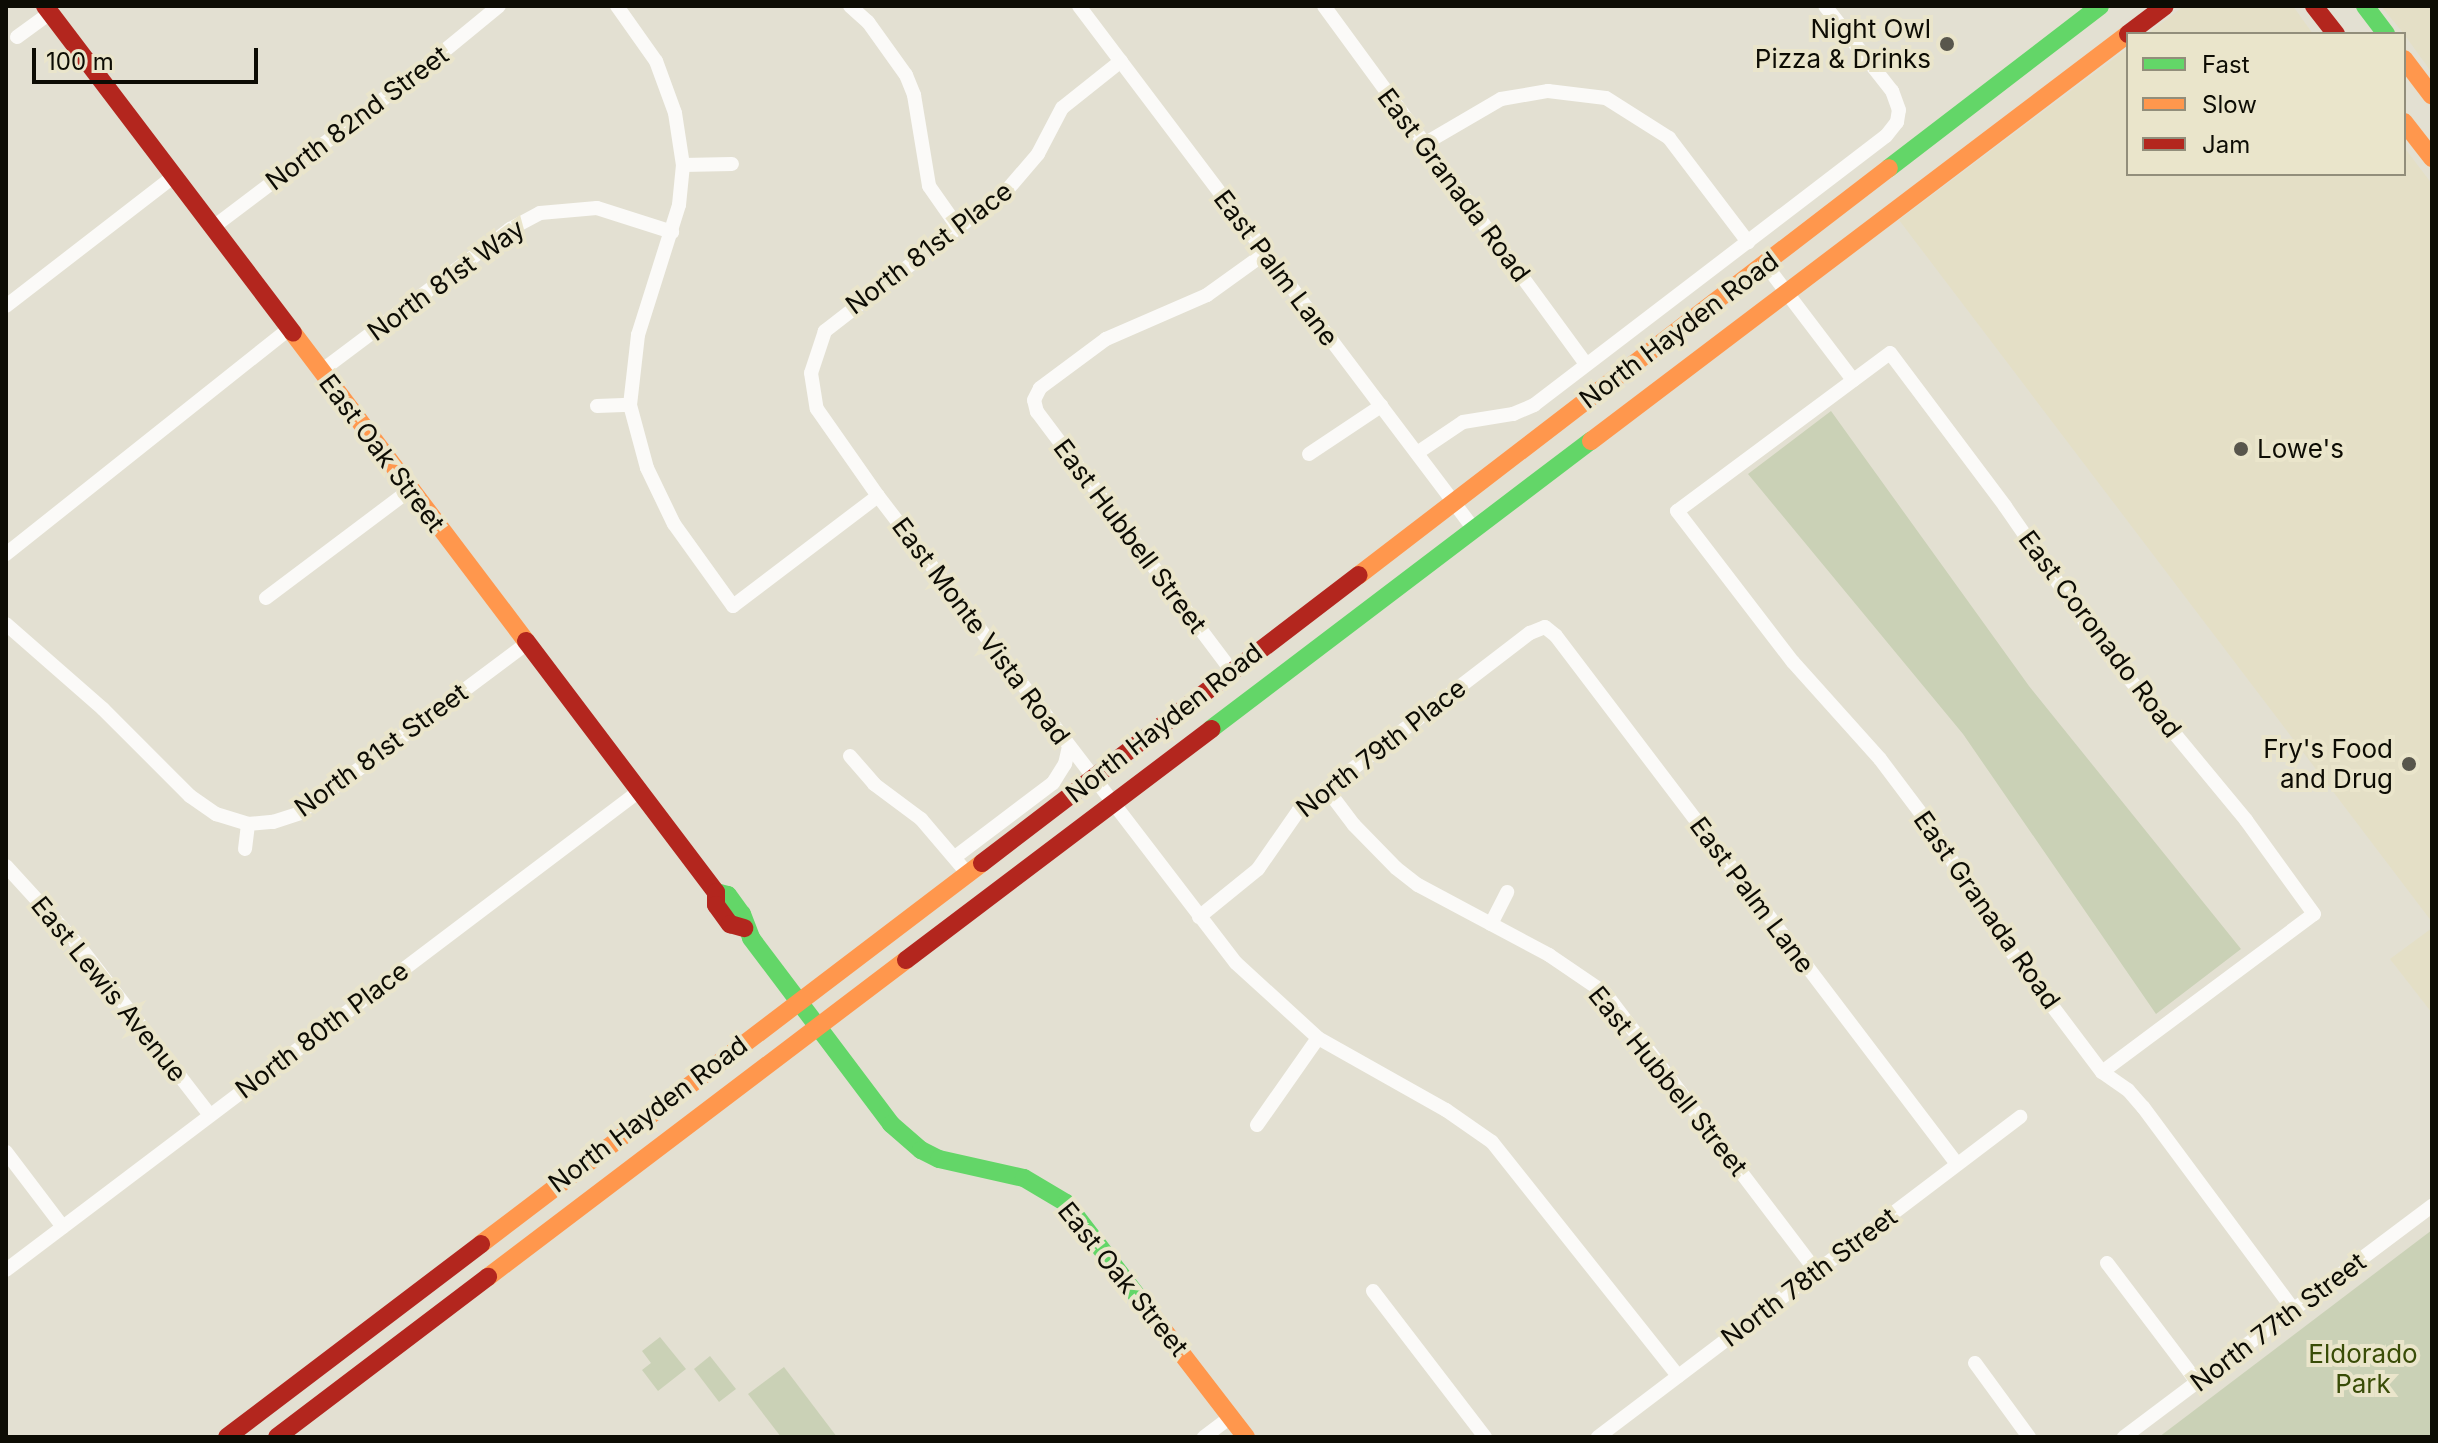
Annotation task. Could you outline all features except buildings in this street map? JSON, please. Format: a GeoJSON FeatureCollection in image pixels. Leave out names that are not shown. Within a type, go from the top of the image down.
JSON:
{"type":"FeatureCollection","features":[{"type":"Feature","properties":{"kind":"main road","name":"North Hayden Road"},"geometry":{"type":"LineString","coordinates":[[227,1437],[498,1228],[1093,779],[1231,670],[2100,6]]}},
{"type":"Feature","properties":{"kind":"main road","name":"North Hayden Road"},"geometry":{"type":"LineString","coordinates":[[2131,32],[2165,6]]}},
{"type":"Feature","properties":{"kind":"main road"},"geometry":{"type":"LineString","coordinates":[[2314,6],[2334,32]]}},
{"type":"Feature","properties":{"kind":"main road"},"geometry":{"type":"LineString","coordinates":[[2365,6],[2384,32]]}},
{"type":"Feature","properties":{"kind":"main road","name":"East Oak Street"},"geometry":{"type":"LineString","coordinates":[[47,9],[716,892],[716,905],[730,924],[744,928],[880,1112],[921,1150],[957,1166],[1024,1178],[1066,1203],[1246,1437]]}},
{"type":"Feature","properties":{"kind":"main road","name":"North Hayden Road"},"geometry":{"type":"LineString","coordinates":[[277,1437],[2126,35]]}},
{"type":"Feature","properties":{"kind":"main road"},"geometry":{"type":"LineString","coordinates":[[2406,62],[2432,96]]}},
{"type":"Feature","properties":{"kind":"main road"},"geometry":{"type":"LineString","coordinates":[[2406,125],[2432,158]]}},
{"type":"Feature","properties":{"kind":"main road"},"geometry":{"type":"LineString","coordinates":[[498,1228],[518,1254]]}},
{"type":"Feature","properties":{"kind":"street","name":"North 82nd Street"},"geometry":{"type":"LineString","coordinates":[[212,228],[410,79],[499,6]]}},
{"type":"Feature","properties":{"kind":"street"},"geometry":{"type":"LineString","coordinates":[[617,6],[656,61],[675,113],[683,165],[672,232],[638,335],[630,405],[647,468],[674,524],[733,606],[878,496]]}},
{"type":"Feature","properties":{"kind":"street"},"geometry":{"type":"LineString","coordinates":[[850,6],[868,22],[906,75],[914,95],[929,186],[957,226]]}},
{"type":"Feature","properties":{"kind":"street","name":"East Palm Lane"},"geometry":{"type":"LineString","coordinates":[[1079,6],[1473,528]]}},
{"type":"Feature","properties":{"kind":"street","name":"East Granada Road"},"geometry":{"type":"LineString","coordinates":[[1324,6],[1586,364]]}},
{"type":"Feature","properties":{"kind":"street"},"geometry":{"type":"LineString","coordinates":[[1417,453],[1463,422],[1513,414],[1534,405],[1886,136],[1897,122],[1899,110],[1892,91],[1825,6]]}},
{"type":"Feature","properties":{"kind":"street","name":"East Oak Street"},"geometry":{"type":"LineString","coordinates":[[17,37],[47,9]]}},
{"type":"Feature","properties":{"kind":"street","name":"North 81st Place"},"geometry":{"type":"LineString","coordinates":[[811,373],[825,331],[1022,177],[1062,108],[1121,61]]}},
{"type":"Feature","properties":{"kind":"street"},"geometry":{"type":"LineString","coordinates":[[1424,144],[1501,99],[1548,91],[1606,98],[1669,138],[1748,242]]}},
{"type":"Feature","properties":{"kind":"street"},"geometry":{"type":"LineString","coordinates":[[683,165],[732,164]]}},
{"type":"Feature","properties":{"kind":"street"},"geometry":{"type":"LineString","coordinates":[[6,306],[174,176]]}},
{"type":"Feature","properties":{"kind":"street","name":"North 81st Way"},"geometry":{"type":"LineString","coordinates":[[321,371],[510,229],[540,213],[597,208],[672,232]]}},
{"type":"Feature","properties":{"kind":"street","name":"East Hubbell Street"},"geometry":{"type":"LineString","coordinates":[[1231,670],[1037,412],[1034,400],[1040,388],[1106,339],[1207,295],[1264,254]]}},
{"type":"Feature","properties":{"kind":"street"},"geometry":{"type":"LineString","coordinates":[[1765,264],[1853,380]]}},
{"type":"Feature","properties":{"kind":"street"},"geometry":{"type":"LineString","coordinates":[[6,554],[289,329]]}},
{"type":"Feature","properties":{"kind":"street","name":"East Coronado Road"},"geometry":{"type":"LineString","coordinates":[[1853,380],[1890,353],[2005,506],[2099,642],[2246,820],[2314,914],[2102,1072]]}},
{"type":"Feature","properties":{"kind":"street","name":"East Monte Vista Road"},"geometry":{"type":"LineString","coordinates":[[811,373],[817,409],[878,496],[1199,917],[1257,986],[1318,1038],[1446,1110],[1492,1142],[1678,1376]]}},
{"type":"Feature","properties":{"kind":"street","name":"East Granada Road"},"geometry":{"type":"LineString","coordinates":[[1853,380],[1677,511],[1793,662],[1890,771],[1926,820],[2004,942],[2102,1072],[2128,1090],[2143,1107],[2294,1310]]}},
{"type":"Feature","properties":{"kind":"street"},"geometry":{"type":"LineString","coordinates":[[597,406],[630,405]]}},
{"type":"Feature","properties":{"kind":"street"},"geometry":{"type":"LineString","coordinates":[[1309,454],[1381,406]]}},
{"type":"Feature","properties":{"kind":"street"},"geometry":{"type":"LineString","coordinates":[[266,598],[410,490]]}},
{"type":"Feature","properties":{"kind":"street"},"geometry":{"type":"LineString","coordinates":[[6,624],[103,709],[190,796],[216,814],[248,824],[245,849]]}},
{"type":"Feature","properties":{"kind":"street","name":"East Palm Lane"},"geometry":{"type":"LineString","coordinates":[[1545,627],[1556,636],[1957,1164]]}},
{"type":"Feature","properties":{"kind":"street","name":"North 79th Place"},"geometry":{"type":"LineString","coordinates":[[1199,917],[1258,869],[1288,821],[1326,788],[1530,633],[1545,627]]}},
{"type":"Feature","properties":{"kind":"street","name":"North 81st Street"},"geometry":{"type":"LineString","coordinates":[[248,824],[273,822],[300,813],[527,643]]}},
{"type":"Feature","properties":{"kind":"street","name":"North Hayden Road"},"geometry":{"type":"LineString","coordinates":[[955,857],[1053,783],[1065,764],[1069,747]]}},
{"type":"Feature","properties":{"kind":"street"},"geometry":{"type":"LineString","coordinates":[[850,756],[874,784],[921,819],[967,873]]}},
{"type":"Feature","properties":{"kind":"street","name":"East Hubbell Street"},"geometry":{"type":"LineString","coordinates":[[1326,788],[1354,825],[1396,868],[1549,955],[1605,993],[1816,1271]]}},
{"type":"Feature","properties":{"kind":"street","name":"North 80th Place"},"geometry":{"type":"LineString","coordinates":[[6,1270],[638,792]]}},
{"type":"Feature","properties":{"kind":"street","name":"East Lewis Avenue"},"geometry":{"type":"LineString","coordinates":[[6,866],[80,947],[210,1115]]}},
{"type":"Feature","properties":{"kind":"street"},"geometry":{"type":"LineString","coordinates":[[1491,924],[1507,892]]}},
{"type":"Feature","properties":{"kind":"street"},"geometry":{"type":"LineString","coordinates":[[1257,1125],[1318,1038]]}},
{"type":"Feature","properties":{"kind":"street","name":"North 78th Street"},"geometry":{"type":"LineString","coordinates":[[1598,1437],[2020,1117]]}},
{"type":"Feature","properties":{"kind":"street"},"geometry":{"type":"LineString","coordinates":[[6,1152],[63,1227]]}},
{"type":"Feature","properties":{"kind":"street","name":"North 77th Street"},"geometry":{"type":"LineString","coordinates":[[2124,1437],[2432,1206]]}},
{"type":"Feature","properties":{"kind":"street"},"geometry":{"type":"LineString","coordinates":[[2107,1263],[2197,1382]]}},
{"type":"Feature","properties":{"kind":"street"},"geometry":{"type":"LineString","coordinates":[[1373,1291],[1485,1437]]}},
{"type":"Feature","properties":{"kind":"street"},"geometry":{"type":"LineString","coordinates":[[1975,1363],[2029,1437]]}},
{"type":"Feature","properties":{"kind":"street"},"geometry":{"type":"LineString","coordinates":[[1204,1437],[1231,1417]]}},
{"type":"Feature","properties":{"kind":"shaded area"},"geometry":{"type":"Polygon","coordinates":[[[2184,6],[2293,6],[2312,32],[2150,32],[2184,6]]]}},
{"type":"Feature","properties":{"kind":"shaded area"},"geometry":{"type":"Polygon","coordinates":[[[2381,6],[2432,6],[2432,73],[2406,37],[2406,32],[2402,32],[2381,6]]]}},
{"type":"Feature","properties":{"kind":"shaded area"},"geometry":{"type":"Polygon","coordinates":[[[2126,50],[2126,176],[2406,176],[2406,150],[2432,184],[2432,922],[1899,220],[2126,50]]]}},
{"type":"Feature","properties":{"kind":"shaded area"},"geometry":{"type":"Polygon","coordinates":[[[2432,928],[2432,1013],[2390,959],[2432,928]]]}},
{"type":"Feature","properties":{"kind":"green space"},"geometry":{"type":"Polygon","coordinates":[[[1831,411],[2029,686],[2241,949],[2156,1014],[1963,734],[1748,474],[1831,411]]]}},
{"type":"Feature","properties":{"kind":"green space","name":"Eldorado Park"},"geometry":{"type":"Polygon","coordinates":[[[2432,1230],[2432,1437],[2159,1437],[2432,1230]]]}},
{"type":"Feature","properties":{"kind":"green space"},"geometry":{"type":"Polygon","coordinates":[[[660,1337],[686,1369],[658,1391],[642,1370],[651,1363],[642,1351],[660,1337]]]}},
{"type":"Feature","properties":{"kind":"green space"},"geometry":{"type":"Polygon","coordinates":[[[710,1356],[736,1389],[719,1402],[694,1369],[710,1356]]]}},
{"type":"Feature","properties":{"kind":"green space"},"geometry":{"type":"Polygon","coordinates":[[[784,1367],[837,1437],[781,1437],[748,1394],[784,1367]]]}},
{"type":"Feature","properties":{"kind":"traffic: fast"},"geometry":{"type":"LineString","coordinates":[[1889,168],[2100,6]]}},
{"type":"Feature","properties":{"kind":"traffic: fast"},"geometry":{"type":"LineString","coordinates":[[2365,6],[2384,32]]}},
{"type":"Feature","properties":{"kind":"traffic: fast"},"geometry":{"type":"LineString","coordinates":[[1211,729],[1591,441]]}},
{"type":"Feature","properties":{"kind":"traffic: fast"},"geometry":{"type":"LineString","coordinates":[[716,892],[728,895],[742,914],[751,938],[891,1124],[921,1150],[939,1159],[1024,1178],[1066,1203],[1152,1315]]}},
{"type":"Feature","properties":{"kind":"traffic: slow"},"geometry":{"type":"LineString","coordinates":[[1591,441],[2126,36]]}},
{"type":"Feature","properties":{"kind":"traffic: slow"},"geometry":{"type":"LineString","coordinates":[[2406,62],[2432,96]]}},
{"type":"Feature","properties":{"kind":"traffic: slow"},"geometry":{"type":"LineString","coordinates":[[2406,125],[2432,158]]}},
{"type":"Feature","properties":{"kind":"traffic: slow"},"geometry":{"type":"LineString","coordinates":[[1359,575],[1889,168]]}},
{"type":"Feature","properties":{"kind":"traffic: slow"},"geometry":{"type":"LineString","coordinates":[[293,333],[526,641]]}},
{"type":"Feature","properties":{"kind":"traffic: slow"},"geometry":{"type":"LineString","coordinates":[[481,1244],[982,863]]}},
{"type":"Feature","properties":{"kind":"traffic: slow"},"geometry":{"type":"LineString","coordinates":[[488,1277],[906,960]]}},
{"type":"Feature","properties":{"kind":"traffic: slow"},"geometry":{"type":"LineString","coordinates":[[1152,1315],[1246,1437]]}},
{"type":"Feature","properties":{"kind":"traffic: jam"},"geometry":{"type":"LineString","coordinates":[[45,6],[293,333]]}},
{"type":"Feature","properties":{"kind":"traffic: jam"},"geometry":{"type":"LineString","coordinates":[[2131,32],[2165,6]]}},
{"type":"Feature","properties":{"kind":"traffic: jam"},"geometry":{"type":"LineString","coordinates":[[2314,6],[2334,32]]}},
{"type":"Feature","properties":{"kind":"traffic: jam"},"geometry":{"type":"LineString","coordinates":[[982,863],[1359,575]]}},
{"type":"Feature","properties":{"kind":"traffic: jam"},"geometry":{"type":"LineString","coordinates":[[526,641],[716,892],[716,905],[730,924],[744,928]]}},
{"type":"Feature","properties":{"kind":"traffic: jam"},"geometry":{"type":"LineString","coordinates":[[906,960],[1211,729]]}},
{"type":"Feature","properties":{"kind":"traffic: jam"},"geometry":{"type":"LineString","coordinates":[[227,1437],[481,1244]]}},
{"type":"Feature","properties":{"kind":"traffic: jam"},"geometry":{"type":"LineString","coordinates":[[277,1437],[488,1277]]}},
{"type":"Feature","properties":{"kind":"place","name":"Night Owl Pizza & Drinks"},"geometry":{"type":"Point","coordinates":[1947,44]}},
{"type":"Feature","properties":{"kind":"place","name":"Lowe's"},"geometry":{"type":"Point","coordinates":[2241,449]}},
{"type":"Feature","properties":{"kind":"place","name":"Fry's Food and Drug"},"geometry":{"type":"Point","coordinates":[2409,764]}}]}
